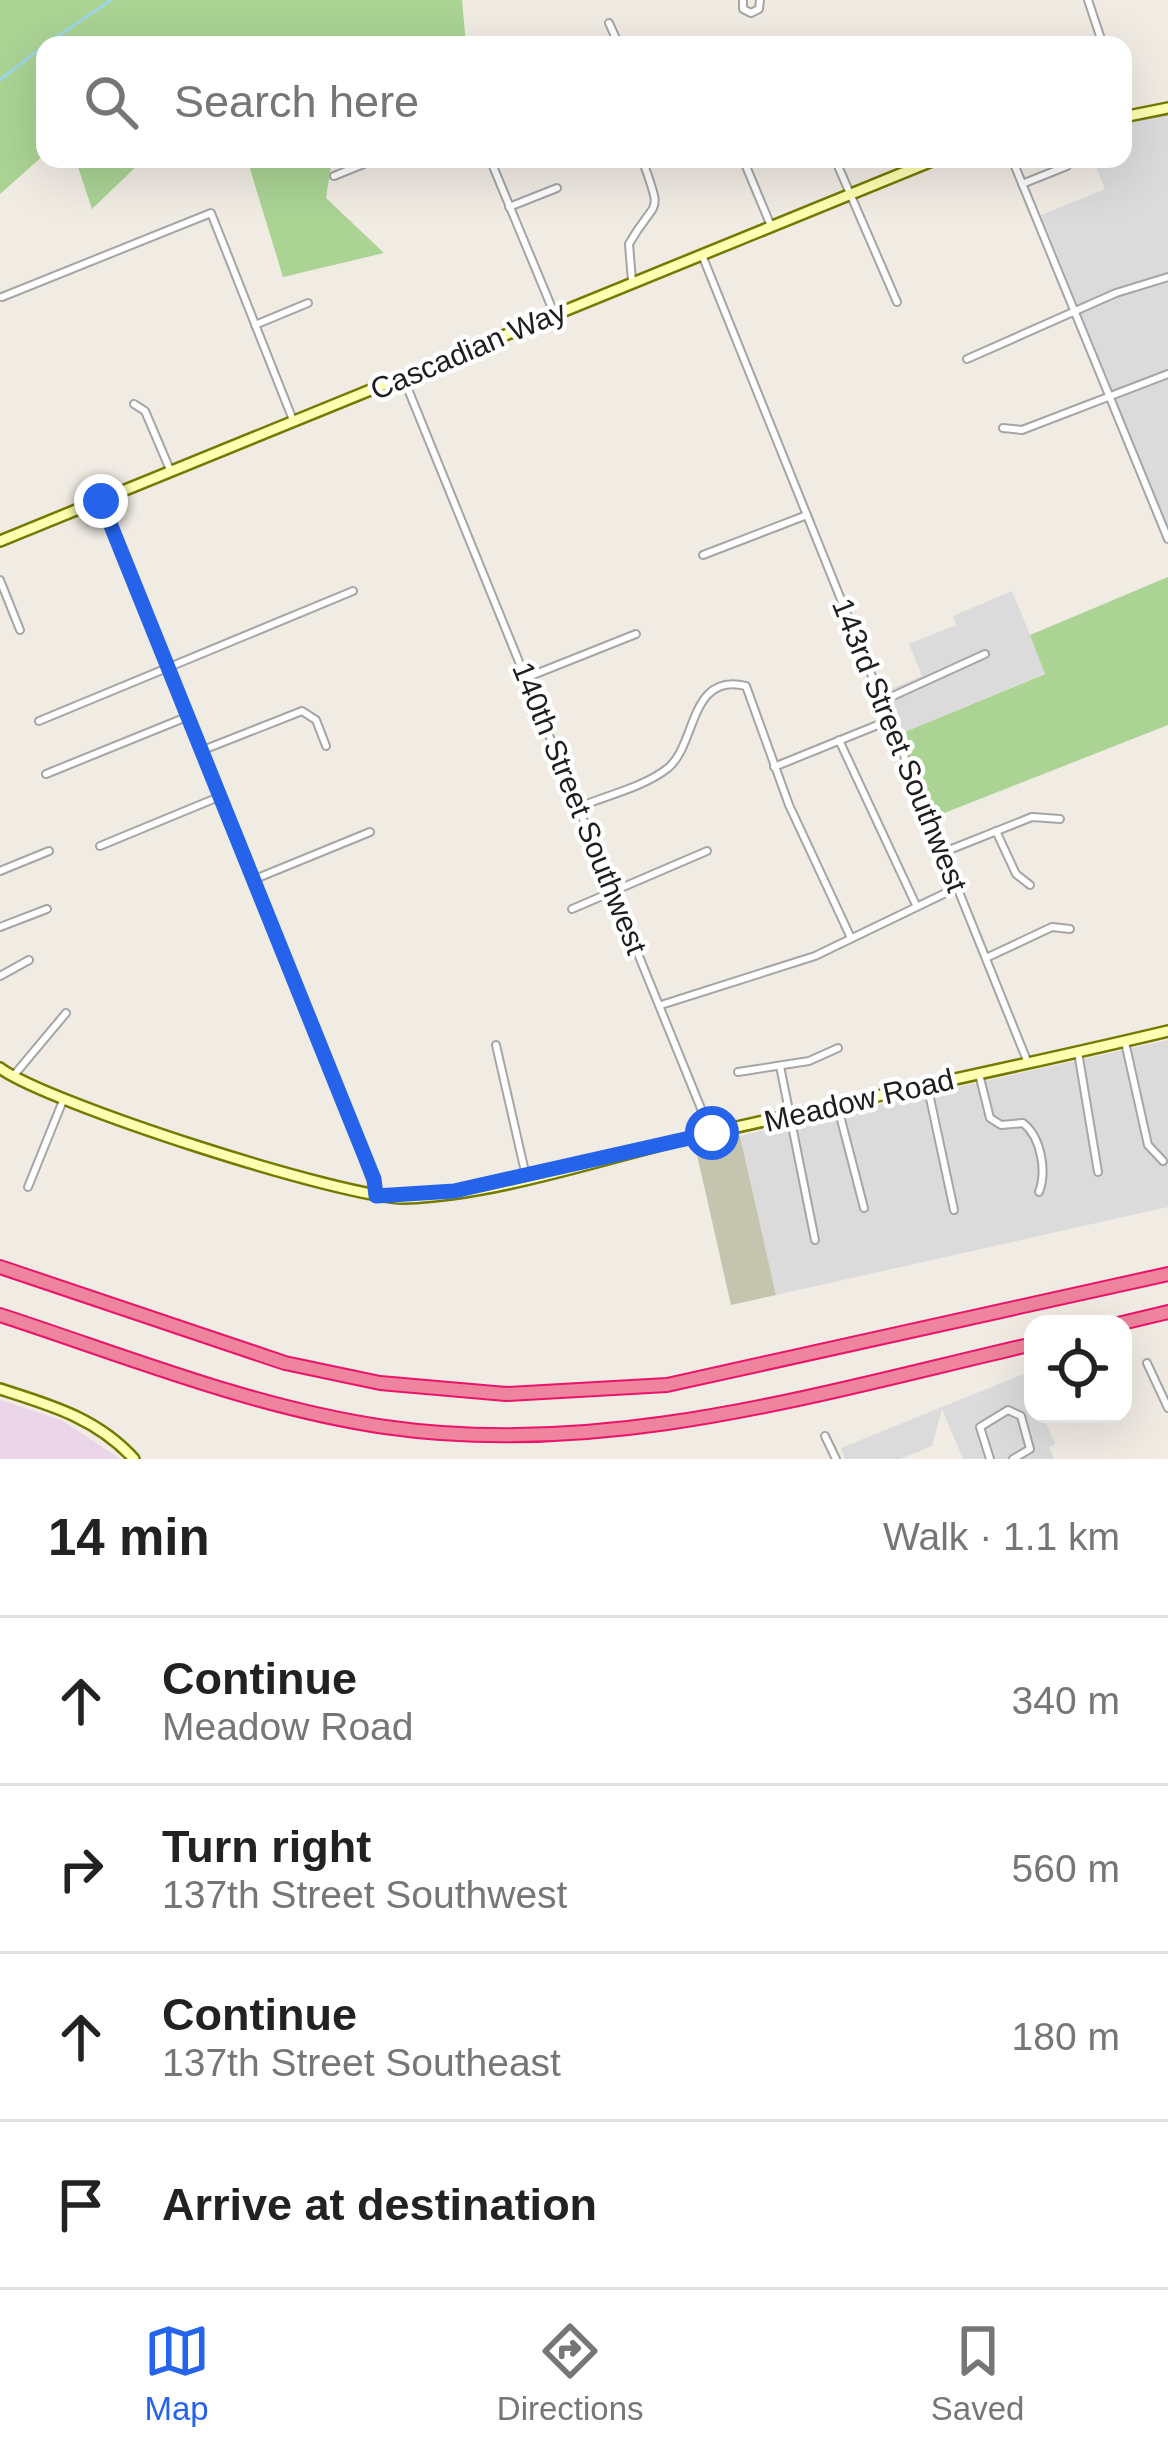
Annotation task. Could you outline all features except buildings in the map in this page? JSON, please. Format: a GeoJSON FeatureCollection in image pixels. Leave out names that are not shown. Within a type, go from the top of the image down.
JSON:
{"type":"FeatureCollection","features":[{"type":"Feature","properties":{"kind":"highway"},"geometry":{"type":"LineString","coordinates":[[0,1267],[285,1363],[396,1385],[506,1394],[667,1385],[1168,1274]]}},
{"type":"Feature","properties":{"kind":"highway"},"geometry":{"type":"LineString","coordinates":[[1132,1321],[1168,1312]]}},
{"type":"Feature","properties":{"kind":"highway"},"geometry":{"type":"LineString","coordinates":[[0,1315],[301,1408],[382,1427],[512,1438],[673,1425],[1024,1345]]}},
{"type":"Feature","properties":{"kind":"street"},"geometry":{"type":"LineString","coordinates":[[742,0],[751,13],[759,9],[760,0]]}},
{"type":"Feature","properties":{"kind":"street"},"geometry":{"type":"LineString","coordinates":[[1088,0],[1100,36]]}},
{"type":"Feature","properties":{"kind":"street"},"geometry":{"type":"LineString","coordinates":[[609,22],[615,36]]}},
{"type":"Feature","properties":{"kind":"street"},"geometry":{"type":"LineString","coordinates":[[1132,115],[1168,108]]}},
{"type":"Feature","properties":{"kind":"street"},"geometry":{"type":"LineString","coordinates":[[334,176],[354,168]]}},
{"type":"Feature","properties":{"kind":"street"},"geometry":{"type":"LineString","coordinates":[[494,168],[554,313]]}},
{"type":"Feature","properties":{"kind":"street"},"geometry":{"type":"LineString","coordinates":[[632,281],[629,244],[656,213],[658,201],[645,168]]}},
{"type":"Feature","properties":{"kind":"street"},"geometry":{"type":"LineString","coordinates":[[747,168],[771,226]]}},
{"type":"Feature","properties":{"kind":"street"},"geometry":{"type":"LineString","coordinates":[[839,168],[897,302]]}},
{"type":"Feature","properties":{"kind":"street","name":"Cascadian Way"},"geometry":{"type":"LineString","coordinates":[[0,541],[915,168]]}},
{"type":"Feature","properties":{"kind":"street"},"geometry":{"type":"LineString","coordinates":[[1016,168],[1168,539]]}},
{"type":"Feature","properties":{"kind":"street"},"geometry":{"type":"LineString","coordinates":[[1022,184],[1062,168]]}},
{"type":"Feature","properties":{"kind":"street"},"geometry":{"type":"LineString","coordinates":[[509,207],[557,188]]}},
{"type":"Feature","properties":{"kind":"street"},"geometry":{"type":"LineString","coordinates":[[2,297],[211,213],[294,423]]}},
{"type":"Feature","properties":{"kind":"street","name":"143rd Street Southwest"},"geometry":{"type":"LineString","coordinates":[[702,255],[1028,1063]]}},
{"type":"Feature","properties":{"kind":"street"},"geometry":{"type":"LineString","coordinates":[[967,359],[1168,277]]}},
{"type":"Feature","properties":{"kind":"street"},"geometry":{"type":"LineString","coordinates":[[255,325],[308,303]]}},
{"type":"Feature","properties":{"kind":"street"},"geometry":{"type":"LineString","coordinates":[[1003,428],[1022,430],[1168,374]]}},
{"type":"Feature","properties":{"kind":"street","name":"140th Street Southwest"},"geometry":{"type":"LineString","coordinates":[[404,377],[712,1133]]}},
{"type":"Feature","properties":{"kind":"street"},"geometry":{"type":"LineString","coordinates":[[134,404],[146,411],[171,473]]}},
{"type":"Feature","properties":{"kind":"street"},"geometry":{"type":"LineString","coordinates":[[101,501],[374,1179],[376,1196]]}},
{"type":"Feature","properties":{"kind":"street"},"geometry":{"type":"LineString","coordinates":[[703,555],[807,515]]}},
{"type":"Feature","properties":{"kind":"street"},"geometry":{"type":"LineString","coordinates":[[0,580],[20,630]]}},
{"type":"Feature","properties":{"kind":"street"},"geometry":{"type":"LineString","coordinates":[[39,721],[353,592]]}},
{"type":"Feature","properties":{"kind":"street"},"geometry":{"type":"LineString","coordinates":[[526,677],[636,634]]}},
{"type":"Feature","properties":{"kind":"street"},"geometry":{"type":"LineString","coordinates":[[882,700],[985,654]]}},
{"type":"Feature","properties":{"kind":"street"},"geometry":{"type":"LineString","coordinates":[[579,807],[666,769],[687,740],[690,719],[700,702],[731,685],[746,686],[774,767],[851,938]]}},
{"type":"Feature","properties":{"kind":"street"},"geometry":{"type":"LineString","coordinates":[[202,751],[302,711],[316,720],[326,746]]}},
{"type":"Feature","properties":{"kind":"street"},"geometry":{"type":"LineString","coordinates":[[46,774],[189,716]]}},
{"type":"Feature","properties":{"kind":"street"},"geometry":{"type":"LineString","coordinates":[[774,767],[890,720]]}},
{"type":"Feature","properties":{"kind":"street"},"geometry":{"type":"LineString","coordinates":[[839,740],[916,905]]}},
{"type":"Feature","properties":{"kind":"street"},"geometry":{"type":"LineString","coordinates":[[100,846],[221,796]]}},
{"type":"Feature","properties":{"kind":"street"},"geometry":{"type":"LineString","coordinates":[[944,852],[1032,818],[1060,819]]}},
{"type":"Feature","properties":{"kind":"street"},"geometry":{"type":"LineString","coordinates":[[996,831],[1016,874],[1030,885]]}},
{"type":"Feature","properties":{"kind":"street"},"geometry":{"type":"LineString","coordinates":[[255,879],[370,832]]}},
{"type":"Feature","properties":{"kind":"street"},"geometry":{"type":"LineString","coordinates":[[0,871],[50,851]]}},
{"type":"Feature","properties":{"kind":"street"},"geometry":{"type":"LineString","coordinates":[[572,908],[706,851]]}},
{"type":"Feature","properties":{"kind":"street"},"geometry":{"type":"LineString","coordinates":[[661,1005],[815,956],[958,887]]}},
{"type":"Feature","properties":{"kind":"street"},"geometry":{"type":"LineString","coordinates":[[0,927],[47,909]]}},
{"type":"Feature","properties":{"kind":"street"},"geometry":{"type":"LineString","coordinates":[[986,958],[1052,927],[1070,929]]}},
{"type":"Feature","properties":{"kind":"street"},"geometry":{"type":"LineString","coordinates":[[0,976],[29,960]]}},
{"type":"Feature","properties":{"kind":"street"},"geometry":{"type":"LineString","coordinates":[[13,1077],[66,1013]]}},
{"type":"Feature","properties":{"kind":"street","name":"Meadow Road"},"geometry":{"type":"LineString","coordinates":[[0,1068],[64,1098],[339,1189],[376,1196],[422,1196],[1168,1031]]}},
{"type":"Feature","properties":{"kind":"street"},"geometry":{"type":"LineString","coordinates":[[1125,1041],[1148,1145],[1163,1161]]}},
{"type":"Feature","properties":{"kind":"street"},"geometry":{"type":"LineString","coordinates":[[496,1045],[526,1176]]}},
{"type":"Feature","properties":{"kind":"street"},"geometry":{"type":"LineString","coordinates":[[738,1072],[780,1066],[838,1048]]}},
{"type":"Feature","properties":{"kind":"street"},"geometry":{"type":"LineString","coordinates":[[1078,1052],[1098,1172]]}},
{"type":"Feature","properties":{"kind":"street"},"geometry":{"type":"LineString","coordinates":[[780,1066],[815,1240]]}},
{"type":"Feature","properties":{"kind":"street"},"geometry":{"type":"LineString","coordinates":[[979,1073],[990,1118],[1001,1125],[1023,1123],[1035,1135],[1044,1179],[1039,1192]]}},
{"type":"Feature","properties":{"kind":"street"},"geometry":{"type":"LineString","coordinates":[[927,1084],[954,1210]]}},
{"type":"Feature","properties":{"kind":"street"},"geometry":{"type":"LineString","coordinates":[[28,1187],[64,1098]]}},
{"type":"Feature","properties":{"kind":"street"},"geometry":{"type":"LineString","coordinates":[[837,1104],[865,1208]]}},
{"type":"Feature","properties":{"kind":"street"},"geometry":{"type":"LineString","coordinates":[[1148,1363],[1168,1408]]}},
{"type":"Feature","properties":{"kind":"street"},"geometry":{"type":"LineString","coordinates":[[0,1389],[69,1412],[134,1459]]}},
{"type":"Feature","properties":{"kind":"street"},"geometry":{"type":"LineString","coordinates":[[990,1459],[980,1426],[1008,1410],[1021,1416],[1031,1442],[1030,1449],[1013,1459]]}},
{"type":"Feature","properties":{"kind":"street"},"geometry":{"type":"LineString","coordinates":[[825,1436],[836,1459]]}},
{"type":"Feature","properties":{"kind":"shaded area"},"geometry":{"type":"Polygon","coordinates":[[[1168,112],[1168,529],[1041,215],[1105,189],[1097,168],[1132,168],[1132,119],[1168,112]]]}},
{"type":"Feature","properties":{"kind":"shaded area"},"geometry":{"type":"Polygon","coordinates":[[[1012,591],[1046,673],[900,734],[883,692],[922,676],[909,644],[956,625],[953,616],[1012,591]]]}},
{"type":"Feature","properties":{"kind":"shaded area"},"geometry":{"type":"Polygon","coordinates":[[[1168,1040],[1168,1207],[776,1295],[740,1136],[1168,1040]]]}},
{"type":"Feature","properties":{"kind":"shaded area"},"geometry":{"type":"Polygon","coordinates":[[[740,1136],[776,1295],[731,1305],[695,1146],[740,1136]]]}},
{"type":"Feature","properties":{"kind":"shaded area"},"geometry":{"type":"Polygon","coordinates":[[[1024,1374],[1024,1423],[1046,1423],[1055,1444],[1049,1447],[1054,1459],[963,1459],[942,1409],[932,1446],[900,1459],[845,1459],[841,1448],[1024,1374]]]}},
{"type":"Feature","properties":{"kind":"shaded area"},"geometry":{"type":"Polygon","coordinates":[[[0,1400],[61,1420],[120,1459],[0,1459],[0,1400]]]}},
{"type":"Feature","properties":{"kind":"green space"},"geometry":{"type":"Polygon","coordinates":[[[0,0],[462,0],[465,36],[36,36],[36,162],[0,194],[0,0]]]}},
{"type":"Feature","properties":{"kind":"green space"},"geometry":{"type":"Polygon","coordinates":[[[78,168],[135,168],[92,209],[78,168]]]}},
{"type":"Feature","properties":{"kind":"green space"},"geometry":{"type":"Polygon","coordinates":[[[250,168],[331,168],[326,198],[384,253],[283,277],[250,168]]]}},
{"type":"Feature","properties":{"kind":"green space"},"geometry":{"type":"Polygon","coordinates":[[[1168,577],[1168,725],[934,817],[900,734],[1045,674],[1030,635],[1168,577]]]}},
{"type":"Feature","properties":{"kind":"waterway"},"geometry":{"type":"LineString","coordinates":[[58,36],[111,0]]}},
{"type":"Feature","properties":{"kind":"waterway"},"geometry":{"type":"LineString","coordinates":[[0,80],[36,52]]}},
{"type":"Feature","properties":{"kind":"route"},"geometry":{"type":"LineString","coordinates":[[101,501],[327,1057],[374,1179],[376,1196],[454,1191],[712,1133]]}}]}
